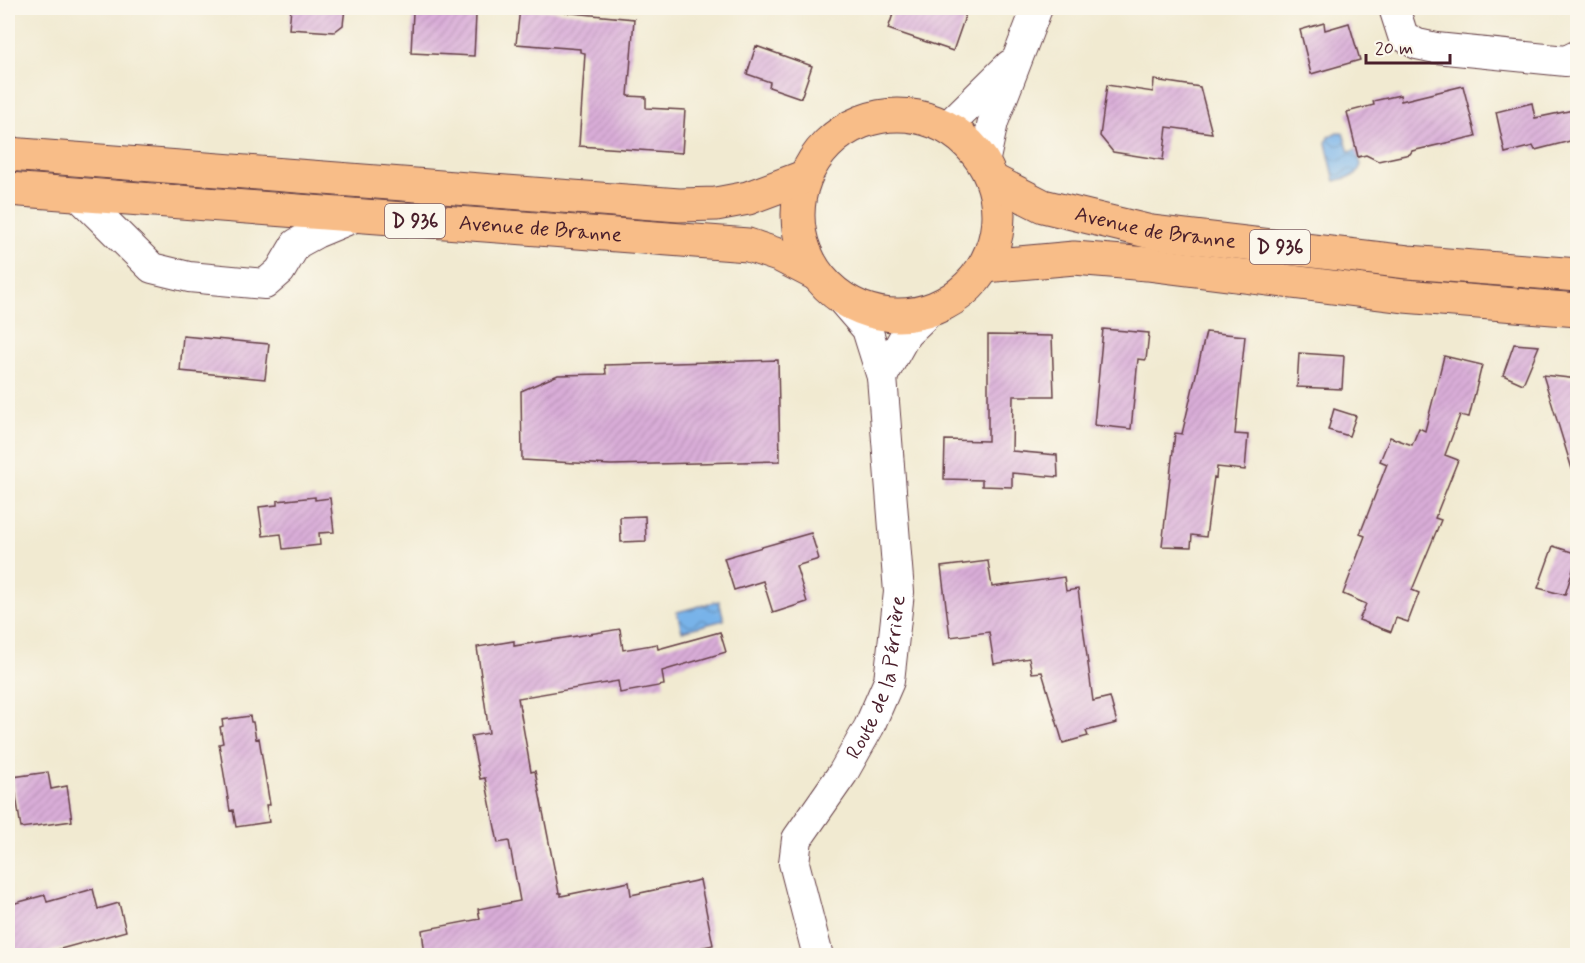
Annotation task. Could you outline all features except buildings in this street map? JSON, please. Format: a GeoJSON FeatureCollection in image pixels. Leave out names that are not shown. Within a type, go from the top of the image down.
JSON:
{"type":"FeatureCollection","features":[{"type":"Feature","properties":{"kind":"main road"},"geometry":{"type":"LineString","coordinates":[[881,116],[915,116],[947,128],[968,143],[988,171],[999,209],[996,239],[985,266],[971,285],[953,300],[931,310],[900,316],[868,312],[840,298],[816,274],[801,244],[796,210],[804,177],[822,148],[849,127],[881,116]]}},
{"type":"Feature","properties":{"kind":"main road","name":"Avenue de Branne"},"geometry":{"type":"LineString","coordinates":[[8,154],[679,205],[716,204],[748,198],[804,177]]}},
{"type":"Feature","properties":{"kind":"main road","name":"Avenue de Branne"},"geometry":{"type":"LineString","coordinates":[[988,171],[1043,206],[1151,232],[1408,262],[1578,275]]}},
{"type":"Feature","properties":{"kind":"main road","name":"Avenue de Branne"},"geometry":{"type":"LineString","coordinates":[[8,189],[748,245],[781,255],[816,274]]}},
{"type":"Feature","properties":{"kind":"main road","name":"Avenue de Branne"},"geometry":{"type":"LineString","coordinates":[[985,266],[1074,258],[1148,264],[1404,296],[1578,310]]}},
{"type":"Feature","properties":{"kind":"street"},"geometry":{"type":"LineString","coordinates":[[988,171],[993,122],[1037,8]]}},
{"type":"Feature","properties":{"kind":"street"},"geometry":{"type":"LineString","coordinates":[[1394,8],[1403,36],[1417,44],[1436,48],[1566,61],[1578,55]]}},
{"type":"Feature","properties":{"kind":"street"},"geometry":{"type":"LineString","coordinates":[[947,128],[1017,59]]}},
{"type":"Feature","properties":{"kind":"street"},"geometry":{"type":"LineString","coordinates":[[78,195],[152,268],[189,277],[265,284],[280,271],[296,244],[357,216]]}},
{"type":"Feature","properties":{"kind":"street","name":"Route de la Pérrière"},"geometry":{"type":"LineString","coordinates":[[818,956],[794,863],[797,839],[843,773],[869,727],[889,681],[899,592],[882,377],[867,329],[840,298]]}},
{"type":"Feature","properties":{"kind":"street"},"geometry":{"type":"LineString","coordinates":[[882,377],[906,334],[931,310]]}},
{"type":"Feature","properties":{"kind":"water"},"geometry":{"type":"Polygon","coordinates":[[[1337,132],[1343,133],[1349,152],[1357,150],[1361,165],[1356,175],[1335,181],[1326,143],[1328,137],[1337,132]]]}},
{"type":"Feature","properties":{"kind":"water"},"geometry":{"type":"Polygon","coordinates":[[[719,601],[724,620],[682,631],[677,612],[719,601]]]}}]}
